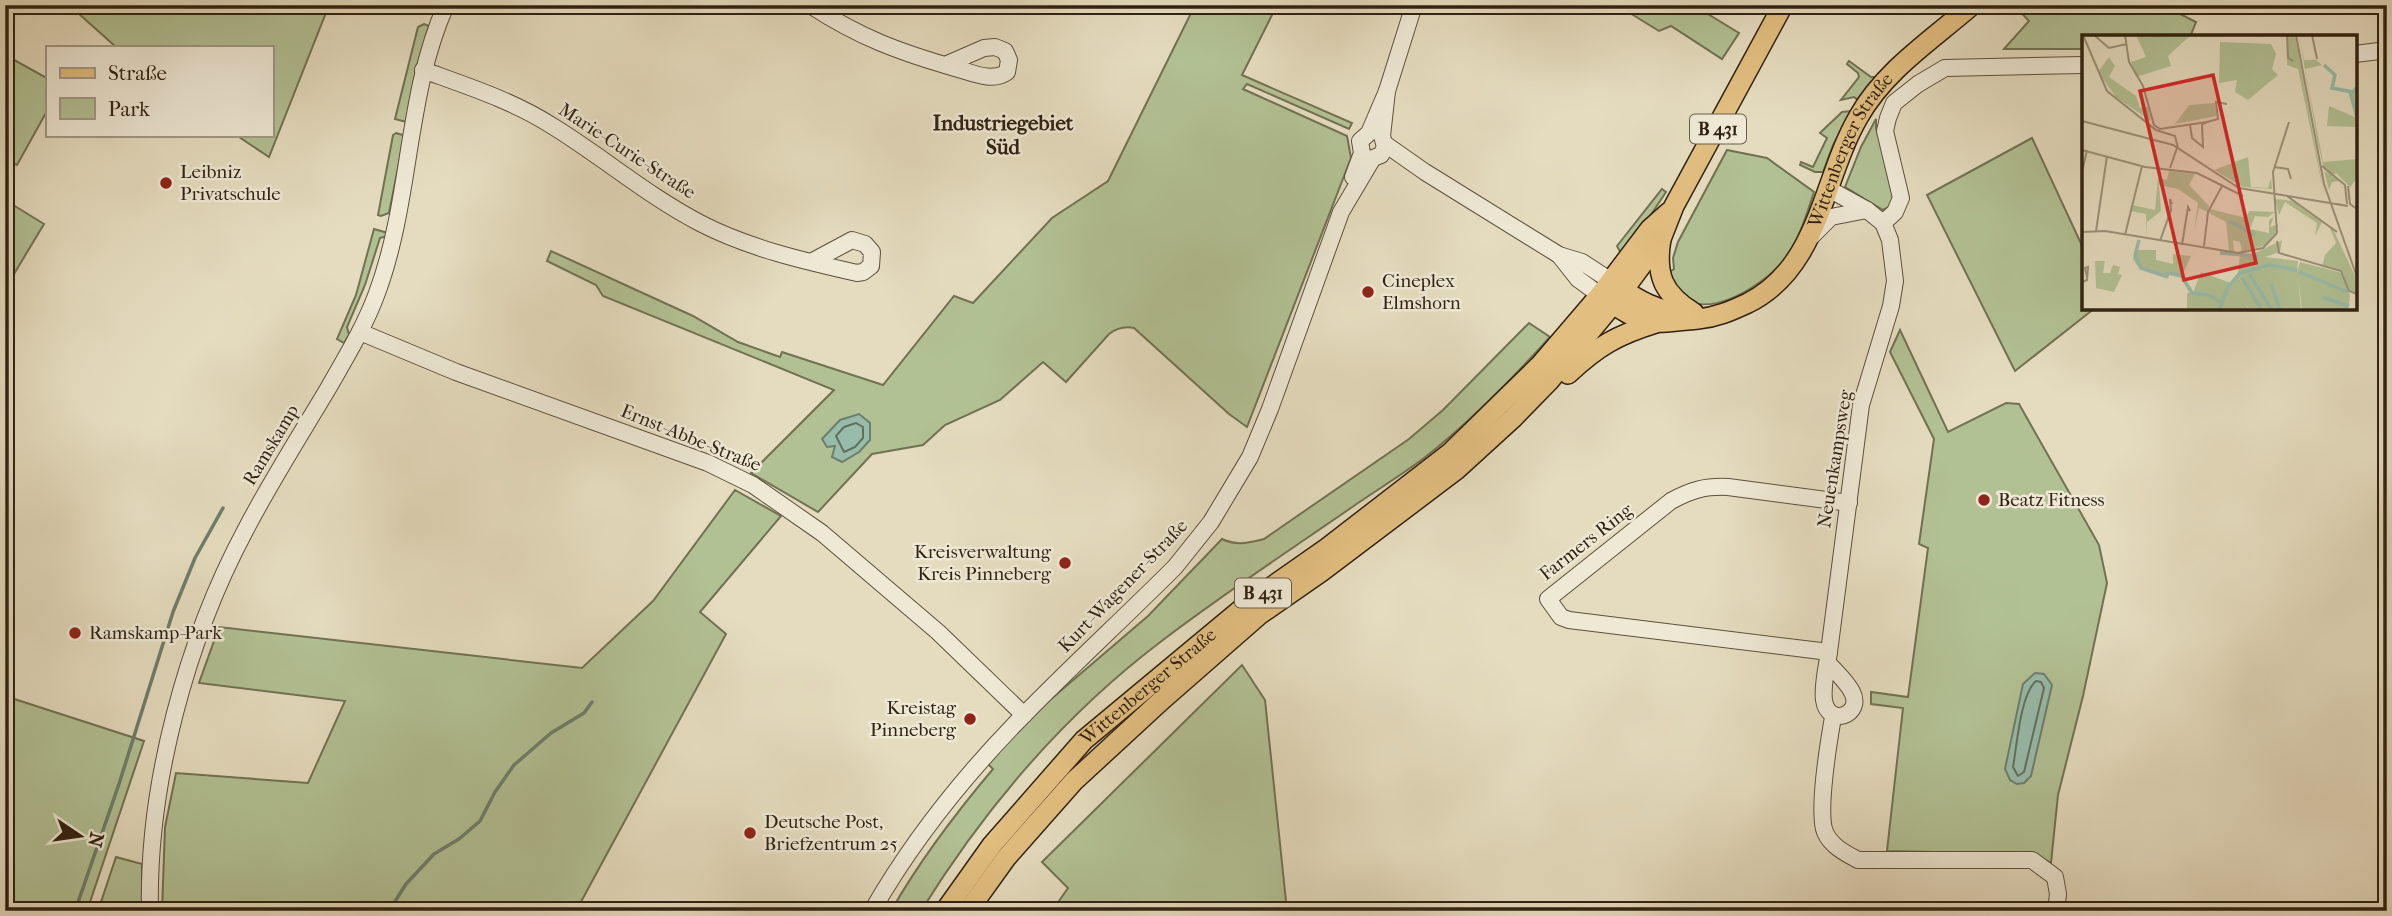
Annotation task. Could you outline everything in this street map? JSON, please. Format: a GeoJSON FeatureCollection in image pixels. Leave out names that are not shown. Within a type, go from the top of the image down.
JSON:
{"type":"FeatureCollection","features":[{"type":"Feature","properties":{"kind":"main road","name":"B 431"},"geometry":{"type":"LineString","coordinates":[[1612,292],[1661,239],[1674,206],[1783,5]]}},
{"type":"Feature","properties":{"kind":"main road","name":"Wittenberger Straße"},"geometry":{"type":"LineString","coordinates":[[1612,292],[1640,321],[1656,323],[1715,317],[1762,296],[1781,280],[1797,261],[1809,239],[1846,140],[1871,97],[1900,67],[1972,5]]}},
{"type":"Feature","properties":{"kind":"main road","name":"B 431"},"geometry":{"type":"LineString","coordinates":[[1612,292],[1650,229],[1674,206]]}},
{"type":"Feature","properties":{"kind":"main road"},"geometry":{"type":"LineString","coordinates":[[1661,239],[1658,256],[1660,279],[1680,304],[1695,314]]}},
{"type":"Feature","properties":{"kind":"main road","name":"Wittenberger Straße"},"geometry":{"type":"LineString","coordinates":[[1612,292],[1675,313],[1695,314],[1742,306]]}},
{"type":"Feature","properties":{"kind":"main road","name":"Wittenberger Straße"},"geometry":{"type":"LineString","coordinates":[[968,911],[1006,858],[1074,781],[1153,708],[1259,615],[1321,572],[1456,470],[1513,418],[1550,380],[1612,292]]}},
{"type":"Feature","properties":{"kind":"main road","name":"Wittenberger Straße"},"geometry":{"type":"LineString","coordinates":[[945,911],[992,845],[1084,740],[1250,602],[1327,548],[1450,453],[1612,292]]}},
{"type":"Feature","properties":{"kind":"main road"},"geometry":{"type":"LineString","coordinates":[[1513,418],[1600,347],[1619,336],[1656,323]]}},
{"type":"Feature","properties":{"kind":"street","name":"Ramskamp"},"geometry":{"type":"LineString","coordinates":[[150,911],[153,848],[168,747],[180,697],[210,604],[246,528],[360,332],[376,296],[393,241],[423,70],[446,5]]}},
{"type":"Feature","properties":{"kind":"street"},"geometry":{"type":"LineString","coordinates":[[810,5],[835,21],[895,51],[945,65]]}},
{"type":"Feature","properties":{"kind":"street","name":"Kurt-Wagener-Straße"},"geometry":{"type":"LineString","coordinates":[[872,911],[888,883],[987,754],[1175,567],[1218,512],[1258,440],[1345,205],[1375,146],[1387,91],[1414,5]]}},
{"type":"Feature","properties":{"kind":"street"},"geometry":{"type":"LineString","coordinates":[[2357,54],[2387,51]]}},
{"type":"Feature","properties":{"kind":"street"},"geometry":{"type":"LineString","coordinates":[[1827,188],[1867,210],[1883,223],[1895,212],[1901,198],[1885,131],[1888,118],[1894,103],[1945,68],[2082,65]]}},
{"type":"Feature","properties":{"kind":"street","name":"Marie-Curie-Straße"},"geometry":{"type":"LineString","coordinates":[[423,70],[523,109],[563,132],[665,203],[700,223],[751,244],[811,262]]}},
{"type":"Feature","properties":{"kind":"street"},"geometry":{"type":"LineString","coordinates":[[1375,146],[1425,172],[1559,255],[1582,262],[1612,292]]}},
{"type":"Feature","properties":{"kind":"street"},"geometry":{"type":"LineString","coordinates":[[1809,239],[1831,217],[1867,210]]}},
{"type":"Feature","properties":{"kind":"street","name":"Neuenkampsweg"},"geometry":{"type":"LineString","coordinates":[[1883,223],[1890,240],[1895,281],[1891,306],[1861,405],[1828,657],[1824,700],[1833,717],[1822,815],[1825,833],[1840,850],[1858,860],[2032,860],[2055,877],[2058,894],[2056,911]]}},
{"type":"Feature","properties":{"kind":"street","name":"Ernst-Abbe-Straße"},"geometry":{"type":"LineString","coordinates":[[360,332],[456,372],[708,463],[753,485],[831,540],[937,632],[1024,715]]}},
{"type":"Feature","properties":{"kind":"street","name":"Farmers Ring"},"geometry":{"type":"LineString","coordinates":[[1828,657],[1569,620],[1561,617],[1548,599],[1671,501],[1691,490],[1709,486],[1728,487],[1849,503]]}},
{"type":"Feature","properties":{"kind":"street"},"geometry":{"type":"LineString","coordinates":[[1828,657],[1853,693],[1855,702],[1851,712],[1843,717],[1833,717]]}},
{"type":"Feature","properties":{"kind":"green space"},"geometry":{"type":"Polygon","coordinates":[[[69,5],[329,5],[269,157],[238,136],[273,136],[273,46],[115,46],[69,5]]]}},
{"type":"Feature","properties":{"kind":"green space"},"geometry":{"type":"Polygon","coordinates":[[[1195,5],[1277,5],[1242,75],[1352,123],[1349,129],[1247,84],[1243,89],[1347,136],[1351,158],[1247,427],[1134,328],[1121,328],[1109,334],[1066,382],[1043,362],[1000,400],[945,425],[923,445],[872,454],[818,512],[751,473],[834,390],[603,296],[596,285],[547,261],[551,251],[693,316],[738,342],[780,357],[782,352],[883,385],[954,296],[973,303],[1052,218],[1108,181],[1195,5]]]}},
{"type":"Feature","properties":{"kind":"green space"},"geometry":{"type":"Polygon","coordinates":[[[1617,5],[1693,5],[1739,33],[1722,59],[1671,26],[1659,31],[1617,5]]]}},
{"type":"Feature","properties":{"kind":"green space"},"geometry":{"type":"Polygon","coordinates":[[[2014,5],[2169,5],[2168,8],[2196,22],[2191,35],[2082,35],[2082,49],[2004,49],[2029,21],[2014,5]]]}},
{"type":"Feature","properties":{"kind":"green space"},"geometry":{"type":"Polygon","coordinates":[[[424,24],[429,26],[416,69],[406,122],[395,119],[418,27],[424,24]]]}},
{"type":"Feature","properties":{"kind":"green space"},"geometry":{"type":"Polygon","coordinates":[[[5,55],[46,77],[46,113],[17,165],[5,159],[5,55]]]}},
{"type":"Feature","properties":{"kind":"green space"},"geometry":{"type":"Polygon","coordinates":[[[1849,61],[1871,77],[1876,77],[1859,101],[1854,97],[1841,100],[1859,77],[1847,64],[1849,61]]]}},
{"type":"Feature","properties":{"kind":"green space"},"geometry":{"type":"Polygon","coordinates":[[[1852,111],[1833,145],[1823,172],[1815,172],[1800,165],[1801,162],[1813,167],[1827,138],[1820,133],[1842,112],[1852,111]]]}},
{"type":"Feature","properties":{"kind":"green space"},"geometry":{"type":"Polygon","coordinates":[[[1876,119],[1876,128],[1896,192],[1891,206],[1883,210],[1845,187],[1876,119]]]}},
{"type":"Feature","properties":{"kind":"green space"},"geometry":{"type":"Polygon","coordinates":[[[396,133],[404,138],[389,213],[381,216],[378,215],[393,135],[396,133]]]}},
{"type":"Feature","properties":{"kind":"green space"},"geometry":{"type":"Polygon","coordinates":[[[2032,138],[2082,246],[2082,310],[2092,310],[2015,371],[1927,195],[2032,138]]]}},
{"type":"Feature","properties":{"kind":"green space"},"geometry":{"type":"Polygon","coordinates":[[[1727,150],[1767,158],[1814,192],[1793,245],[1773,271],[1761,282],[1730,299],[1699,304],[1685,299],[1673,288],[1666,274],[1674,269],[1673,258],[1678,242],[1727,150]]]}},
{"type":"Feature","properties":{"kind":"green space"},"geometry":{"type":"Polygon","coordinates":[[[1662,189],[1666,192],[1623,257],[1617,246],[1662,189]]]}},
{"type":"Feature","properties":{"kind":"green space"},"geometry":{"type":"Polygon","coordinates":[[[5,200],[44,224],[5,289],[5,200]]]}},
{"type":"Feature","properties":{"kind":"green space"},"geometry":{"type":"Polygon","coordinates":[[[374,229],[388,233],[380,238],[365,285],[347,327],[349,335],[344,343],[337,339],[356,295],[374,229]]]}},
{"type":"Feature","properties":{"kind":"green space"},"geometry":{"type":"Polygon","coordinates":[[[1529,323],[1550,337],[1473,416],[1416,464],[1235,587],[1127,668],[1061,731],[1000,799],[972,835],[921,911],[891,911],[939,838],[993,769],[987,763],[1030,717],[1148,616],[1222,539],[1247,543],[1264,539],[1409,439],[1443,410],[1529,323]]]}},
{"type":"Feature","properties":{"kind":"green space"},"geometry":{"type":"Polygon","coordinates":[[[1900,330],[1948,432],[2006,403],[2019,404],[2099,545],[2107,583],[2058,795],[2051,863],[2034,854],[1887,851],[1903,708],[1871,704],[1871,692],[1908,697],[1928,548],[1919,544],[1934,439],[1890,352],[1900,330]]]}},
{"type":"Feature","properties":{"kind":"green space"},"geometry":{"type":"Polygon","coordinates":[[[735,490],[781,516],[700,612],[726,634],[576,911],[162,911],[165,827],[176,773],[308,783],[345,701],[199,683],[219,627],[582,668],[653,601],[735,490]]]}},
{"type":"Feature","properties":{"kind":"green space"},"geometry":{"type":"Polygon","coordinates":[[[1242,665],[1265,700],[1287,911],[1052,911],[1068,888],[1042,862],[1242,665]]]}},
{"type":"Feature","properties":{"kind":"green space"},"geometry":{"type":"Polygon","coordinates":[[[5,696],[144,741],[87,911],[5,911],[5,696]]]}},
{"type":"Feature","properties":{"kind":"green space"},"geometry":{"type":"Polygon","coordinates":[[[116,857],[142,864],[142,911],[98,911],[116,857]]]}},
{"type":"Feature","properties":{"kind":"water"},"geometry":{"type":"Polygon","coordinates":[[[859,414],[870,423],[870,440],[859,452],[842,462],[832,457],[835,446],[827,447],[822,439],[840,420],[859,414]]]}},
{"type":"Feature","properties":{"kind":"water"},"geometry":{"type":"Polygon","coordinates":[[[2035,673],[2044,674],[2052,685],[2031,776],[2024,783],[2017,784],[2010,780],[2005,769],[2023,684],[2035,673]]]}},
{"type":"Feature","properties":{"kind":"waterway"},"geometry":{"type":"LineString","coordinates":[[75,911],[119,784],[173,612],[195,558],[223,508]]}},
{"type":"Feature","properties":{"kind":"waterway"},"geometry":{"type":"LineString","coordinates":[[389,911],[406,884],[434,854],[459,839],[480,821],[495,792],[514,765],[551,733],[584,713],[592,702]]}},
{"type":"Feature","properties":{"kind":"place","name":"Leibniz Privatschule"},"geometry":{"type":"Point","coordinates":[166,183]}},
{"type":"Feature","properties":{"kind":"place","name":"Cineplex Elmshorn"},"geometry":{"type":"Point","coordinates":[1368,292]}},
{"type":"Feature","properties":{"kind":"place","name":"Beatz Fitness"},"geometry":{"type":"Point","coordinates":[1984,500]}},
{"type":"Feature","properties":{"kind":"place","name":"Kreisverwaltung Kreis Pinneberg"},"geometry":{"type":"Point","coordinates":[1065,563]}},
{"type":"Feature","properties":{"kind":"place","name":"Ramskamp-Park"},"geometry":{"type":"Point","coordinates":[75,633]}},
{"type":"Feature","properties":{"kind":"place","name":"Kreistag Pinneberg"},"geometry":{"type":"Point","coordinates":[970,719]}},
{"type":"Feature","properties":{"kind":"place","name":"Deutsche Post, Briefzentrum 25"},"geometry":{"type":"Point","coordinates":[750,833]}},
{"type":"Feature","properties":{"kind":"district","name":"Industriegebiet Süd"},"geometry":{"type":"Point","coordinates":[1003,135]}}]}
